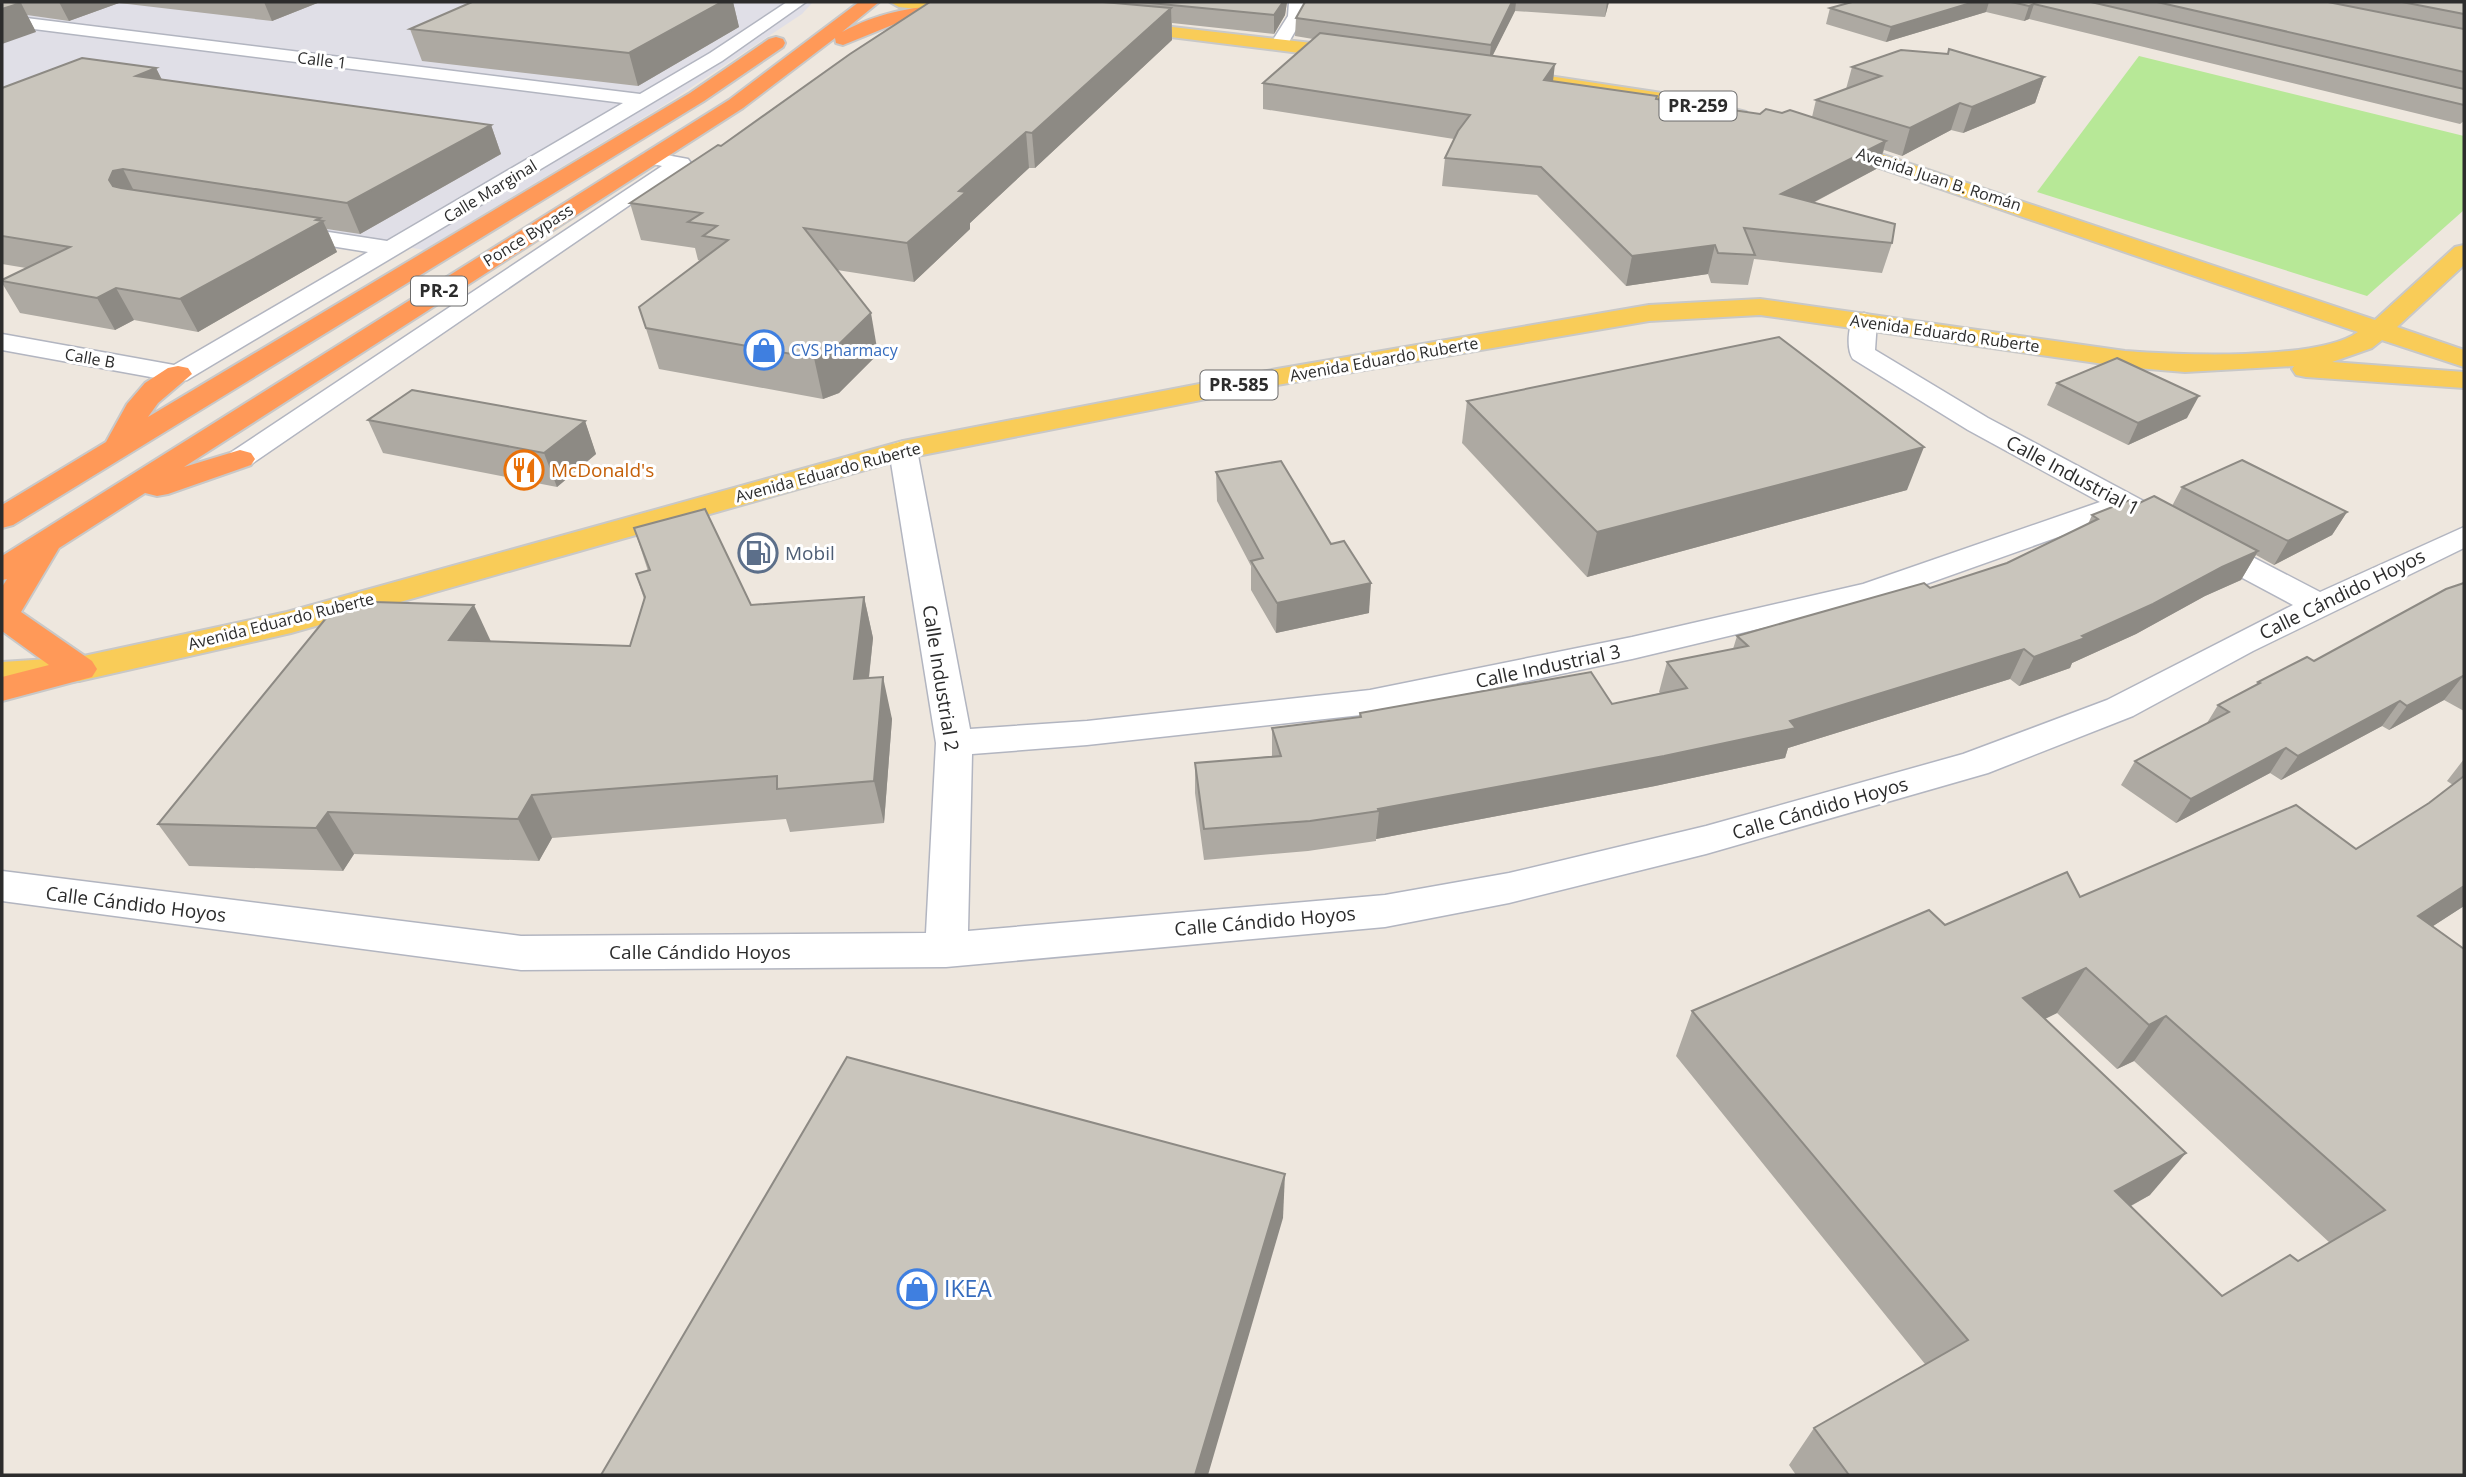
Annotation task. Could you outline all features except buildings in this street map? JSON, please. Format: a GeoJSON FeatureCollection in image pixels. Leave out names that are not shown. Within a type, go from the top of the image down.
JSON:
{"type":"FeatureCollection","features":[{"type":"Feature","properties":{"kind":"highway","name":"Ponce Bypass"},"geometry":{"type":"LineString","coordinates":[[2,518],[697,97],[831,2]]}},
{"type":"Feature","properties":{"kind":"highway","name":"Ponce Bypass"},"geometry":{"type":"LineString","coordinates":[[2,570],[736,104],[870,2]]}},
{"type":"Feature","properties":{"kind":"highway"},"geometry":{"type":"LineString","coordinates":[[770,79],[863,28],[910,12],[960,6]]}},
{"type":"Feature","properties":{"kind":"highway"},"geometry":{"type":"LineString","coordinates":[[119,447],[137,408],[152,390],[178,374]]}},
{"type":"Feature","properties":{"kind":"highway"},"geometry":{"type":"LineString","coordinates":[[102,505],[240,459]]}},
{"type":"Feature","properties":{"kind":"highway"},"geometry":{"type":"LineString","coordinates":[[48,539],[2,615],[79,669]]}},
{"type":"Feature","properties":{"kind":"highway"},"geometry":{"type":"LineString","coordinates":[[2,689],[79,669]]}},
{"type":"Feature","properties":{"kind":"main road"},"geometry":{"type":"LineString","coordinates":[[899,2],[960,6],[994,13]]}},
{"type":"Feature","properties":{"kind":"main road"},"geometry":{"type":"LineString","coordinates":[[1100,24],[1280,43],[1382,58]]}},
{"type":"Feature","properties":{"kind":"main road","name":"PR-259"},"geometry":{"type":"LineString","coordinates":[[1495,74],[1682,102],[1762,121]]}},
{"type":"Feature","properties":{"kind":"main road","name":"Avenida Juan B. Román"},"geometry":{"type":"LineString","coordinates":[[1812,137],[2381,328],[2464,359]]}},
{"type":"Feature","properties":{"kind":"main road","name":"Avenida Eduardo Ruberte"},"geometry":{"type":"LineString","coordinates":[[2,674],[79,669],[291,622],[903,450],[1277,377],[1649,313],[1760,307],[2070,352],[2185,364],[2325,356],[2362,342],[2381,328],[2464,252]]}},
{"type":"Feature","properties":{"kind":"main road"},"geometry":{"type":"LineString","coordinates":[[2185,364],[2464,380]]}},
{"type":"Feature","properties":{"kind":"street","name":"Calle Marginal"},"geometry":{"type":"LineString","coordinates":[[178,374],[716,57],[798,2]]}},
{"type":"Feature","properties":{"kind":"street"},"geometry":{"type":"LineString","coordinates":[[1280,43],[1296,16],[1297,2]]}},
{"type":"Feature","properties":{"kind":"street","name":"Calle 1"},"geometry":{"type":"LineString","coordinates":[[2,20],[643,100]]}},
{"type":"Feature","properties":{"kind":"street"},"geometry":{"type":"LineString","coordinates":[[240,459],[681,163],[650,158]]}},
{"type":"Feature","properties":{"kind":"street"},"geometry":{"type":"LineString","coordinates":[[257,228],[392,249]]}},
{"type":"Feature","properties":{"kind":"street","name":"Calle Industrial 1"},"geometry":{"type":"LineString","coordinates":[[1864,321],[1862,353],[1978,424],[2317,604]]}},
{"type":"Feature","properties":{"kind":"street","name":"Calle B"},"geometry":{"type":"LineString","coordinates":[[2,342],[178,374]]}},
{"type":"Feature","properties":{"kind":"street","name":"Calle Industrial 2"},"geometry":{"type":"LineString","coordinates":[[903,450],[954,743],[946,950]]}},
{"type":"Feature","properties":{"kind":"street","name":"Calle Industrial 3"},"geometry":{"type":"LineString","coordinates":[[954,743],[1087,733],[1383,700],[1632,648],[1872,592],[2125,503]]}},
{"type":"Feature","properties":{"kind":"street","name":"Calle Cándido Hoyos"},"geometry":{"type":"LineString","coordinates":[[2,886],[521,953],[946,950],[1385,911],[1508,888],[1706,840],[1975,764],[2108,713],[2317,604],[2464,536]]}},
{"type":"Feature","properties":{"kind":"shaded area"},"geometry":{"type":"Polygon","coordinates":[[[2,2],[813,2],[802,14],[666,104],[424,250],[2,173],[2,2]]]}},
{"type":"Feature","properties":{"kind":"green space"},"geometry":{"type":"Polygon","coordinates":[[[2139,56],[2464,136],[2464,210],[2367,296],[2037,192],[2139,56]]]}},
{"type":"Feature","properties":{"kind":"place","name":"CVS Pharmacy"},"geometry":{"type":"Point","coordinates":[764,350]}},
{"type":"Feature","properties":{"kind":"place","name":"McDonald's"},"geometry":{"type":"Point","coordinates":[524,470]}},
{"type":"Feature","properties":{"kind":"place","name":"Mobil"},"geometry":{"type":"Point","coordinates":[758,553]}},
{"type":"Feature","properties":{"kind":"place","name":"IKEA"},"geometry":{"type":"Point","coordinates":[917,1289]}}]}
